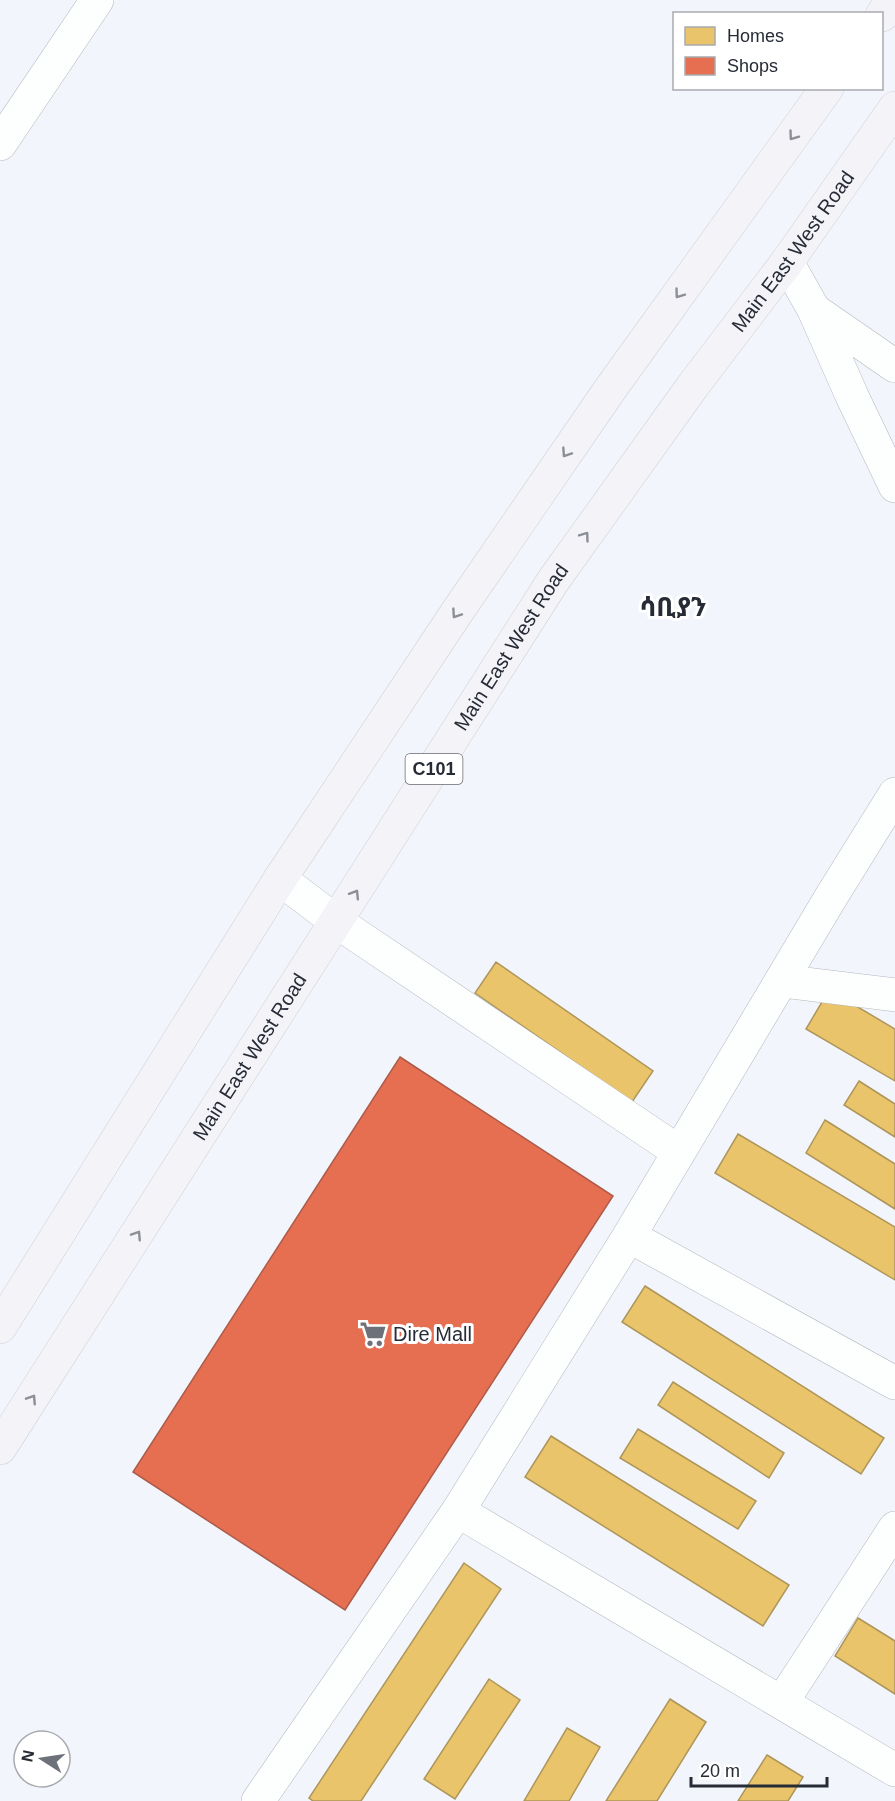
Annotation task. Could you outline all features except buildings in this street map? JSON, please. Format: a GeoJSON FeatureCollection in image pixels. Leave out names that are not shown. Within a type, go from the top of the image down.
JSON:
{"type":"FeatureCollection","features":[{"type":"Feature","properties":{"kind":"main road"},"geometry":{"type":"LineString","coordinates":[[883,14],[893,0]]}},
{"type":"Feature","properties":{"kind":"main road"},"geometry":{"type":"LineString","coordinates":[[0,1328],[280,879],[457,612],[611,388],[826,90]]}},
{"type":"Feature","properties":{"kind":"main road","name":"Main East West Road"},"geometry":{"type":"LineString","coordinates":[[0,1449],[553,581],[692,387],[787,262],[895,108]]}},
{"type":"Feature","properties":{"kind":"street"},"geometry":{"type":"LineString","coordinates":[[0,144],[97,0]]}},
{"type":"Feature","properties":{"kind":"street"},"geometry":{"type":"LineString","coordinates":[[787,262],[814,310],[856,406],[895,486]]}},
{"type":"Feature","properties":{"kind":"street"},"geometry":{"type":"LineString","coordinates":[[814,310],[895,366]]}},
{"type":"Feature","properties":{"kind":"street"},"geometry":{"type":"LineString","coordinates":[[258,1801],[458,1511],[628,1236],[895,794]]}},
{"type":"Feature","properties":{"kind":"street"},"geometry":{"type":"LineString","coordinates":[[280,879],[337,921],[679,1152]]}},
{"type":"Feature","properties":{"kind":"street"},"geometry":{"type":"LineString","coordinates":[[782,981],[895,995]]}},
{"type":"Feature","properties":{"kind":"street"},"geometry":{"type":"LineString","coordinates":[[628,1236],[895,1383]]}},
{"type":"Feature","properties":{"kind":"street"},"geometry":{"type":"LineString","coordinates":[[458,1511],[895,1770]]}},
{"type":"Feature","properties":{"kind":"street"},"geometry":{"type":"LineString","coordinates":[[782,1702],[895,1528]]}},
{"type":"Feature","properties":{"kind":"place","name":"Dire Mall"},"geometry":{"type":"Point","coordinates":[373,1334]}},
{"type":"Feature","properties":{"kind":"district","name":"ሳቢያን"},"geometry":{"type":"Point","coordinates":[673,607]}}]}
